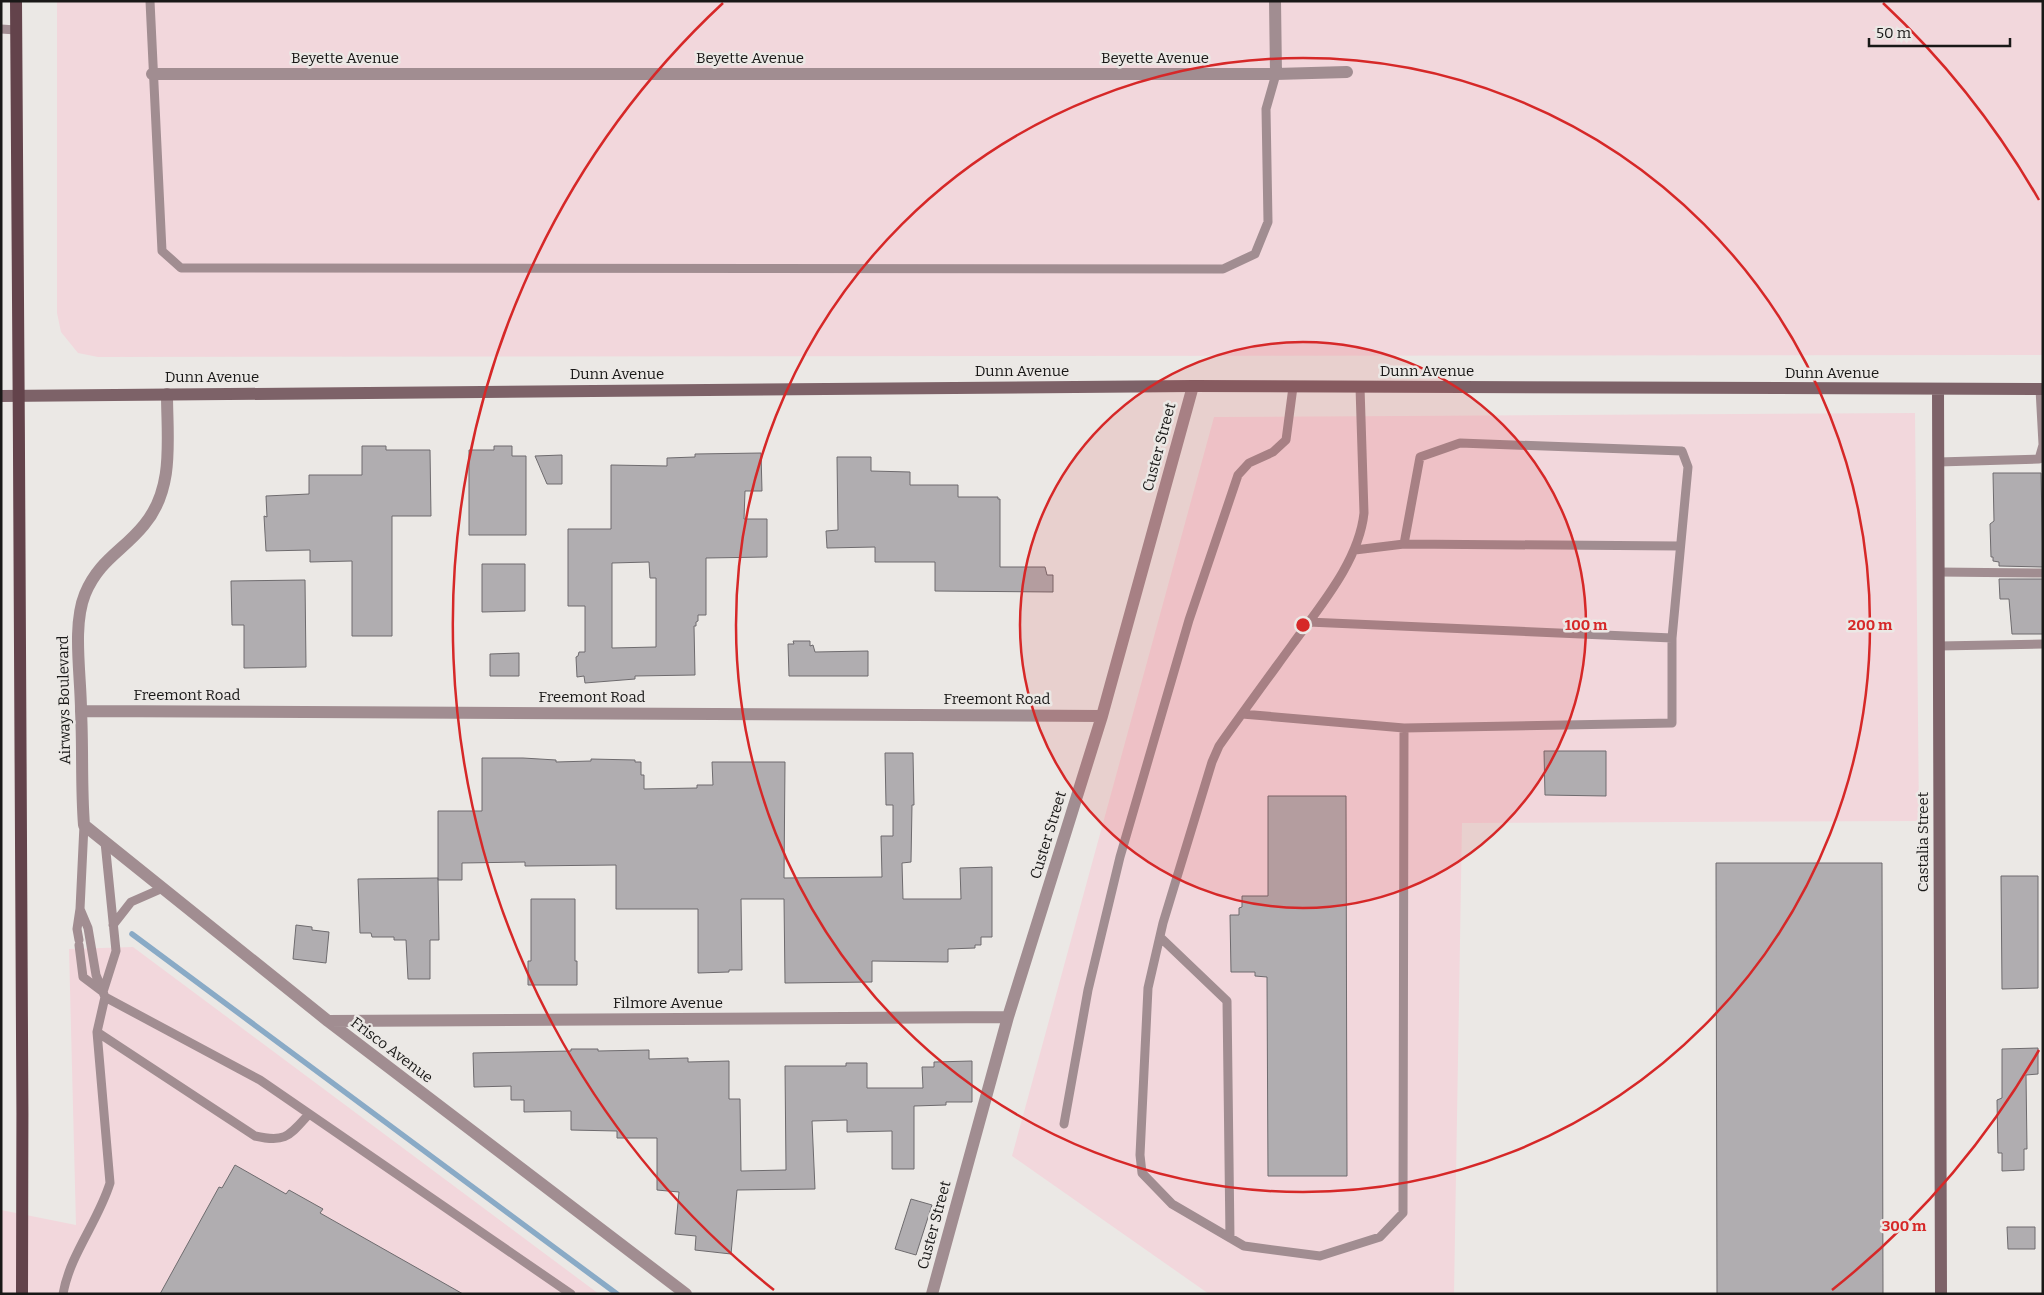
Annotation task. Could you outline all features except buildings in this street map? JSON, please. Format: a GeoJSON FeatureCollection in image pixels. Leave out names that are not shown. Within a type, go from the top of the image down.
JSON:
{"type":"FeatureCollection","features":[{"type":"Feature","properties":{"kind":"main road"},"geometry":{"type":"LineString","coordinates":[[16,1],[22,706],[22,1294]]}},
{"type":"Feature","properties":{"kind":"main road","name":"Dunn Avenue"},"geometry":{"type":"LineString","coordinates":[[1,396],[1193,386],[2042,389]]}},
{"type":"Feature","properties":{"kind":"main road","name":"Castalia Street"},"geometry":{"type":"LineString","coordinates":[[1938,390],[1941,1294]]}},
{"type":"Feature","properties":{"kind":"street"},"geometry":{"type":"LineString","coordinates":[[1275,1],[1276,74]]}},
{"type":"Feature","properties":{"kind":"street","name":"Beyette Avenue"},"geometry":{"type":"LineString","coordinates":[[152,74],[1276,74],[1347,72]]}},
{"type":"Feature","properties":{"kind":"street","name":"Custer Street"},"geometry":{"type":"LineString","coordinates":[[932,1294],[1008,1017],[1102,716],[1193,386]]}},
{"type":"Feature","properties":{"kind":"street","name":"Airways Boulevard"},"geometry":{"type":"LineString","coordinates":[[84,825],[82,797],[82,711],[77,636],[84,596],[95,573],[144,525],[161,499],[168,472],[167,394]]}},
{"type":"Feature","properties":{"kind":"street","name":"Freemont Road"},"geometry":{"type":"LineString","coordinates":[[82,711],[1102,716]]}},
{"type":"Feature","properties":{"kind":"street","name":"Frisco Avenue"},"geometry":{"type":"LineString","coordinates":[[84,825],[328,1021],[686,1294]]}},
{"type":"Feature","properties":{"kind":"street","name":"Filmore Avenue"},"geometry":{"type":"LineString","coordinates":[[328,1021],[1008,1017]]}},
{"type":"Feature","properties":{"kind":"lane"},"geometry":{"type":"LineString","coordinates":[[150,1],[152,74],[162,251],[181,268],[1224,269],[1254,254],[1268,222],[1266,108],[1276,74]]}},
{"type":"Feature","properties":{"kind":"lane"},"geometry":{"type":"LineString","coordinates":[[1,29],[16,30]]}},
{"type":"Feature","properties":{"kind":"lane"},"geometry":{"type":"LineString","coordinates":[[1064,1124],[1088,990],[1120,857],[1189,620],[1238,474],[1249,463],[1273,452],[1286,440],[1293,387]]}},
{"type":"Feature","properties":{"kind":"lane"},"geometry":{"type":"LineString","coordinates":[[1360,387],[1363,529],[1355,550],[1327,597],[1219,746],[1212,762],[1160,937],[1148,988],[1140,1155],[1142,1173],[1172,1204],[1244,1246],[1320,1256],[1380,1237],[1403,1213],[1404,728]]}},
{"type":"Feature","properties":{"kind":"lane"},"geometry":{"type":"LineString","coordinates":[[1938,462],[2039,459],[2043,445],[2042,389]]}},
{"type":"Feature","properties":{"kind":"lane"},"geometry":{"type":"LineString","coordinates":[[1242,714],[1404,728],[1672,723],[1672,638],[1688,467],[1682,451],[1460,444],[1420,457],[1404,544]]}},
{"type":"Feature","properties":{"kind":"lane"},"geometry":{"type":"LineString","coordinates":[[1355,550],[1404,544],[1680,546]]}},
{"type":"Feature","properties":{"kind":"lane"},"geometry":{"type":"LineString","coordinates":[[1938,572],[2043,573]]}},
{"type":"Feature","properties":{"kind":"lane"},"geometry":{"type":"LineString","coordinates":[[1308,622],[1672,638]]}},
{"type":"Feature","properties":{"kind":"lane"},"geometry":{"type":"LineString","coordinates":[[1939,646],[2043,644]]}},
{"type":"Feature","properties":{"kind":"lane"},"geometry":{"type":"LineString","coordinates":[[84,825],[80,909],[77,929],[83,977],[104,995],[260,1080],[571,1294]]}},
{"type":"Feature","properties":{"kind":"lane"},"geometry":{"type":"LineString","coordinates":[[63,1294],[66,1276],[104,1203],[110,1183],[97,1032],[104,995],[116,951],[105,842]]}},
{"type":"Feature","properties":{"kind":"lane"},"geometry":{"type":"LineString","coordinates":[[113,925],[131,902],[163,888]]}},
{"type":"Feature","properties":{"kind":"lane"},"geometry":{"type":"LineString","coordinates":[[80,909],[88,928],[96,975],[104,995]]}},
{"type":"Feature","properties":{"kind":"lane"},"geometry":{"type":"LineString","coordinates":[[1160,937],[1227,1001],[1230,1238]]}},
{"type":"Feature","properties":{"kind":"lane"},"geometry":{"type":"LineString","coordinates":[[97,1032],[255,1136],[273,1140],[290,1135],[309,1114]]}},
{"type":"Feature","properties":{"kind":"shaded area"},"geometry":{"type":"Polygon","coordinates":[[[57,1],[2043,1],[2043,355],[98,357],[78,353],[61,332],[57,313],[57,1]]]}},
{"type":"Feature","properties":{"kind":"shaded area"},"geometry":{"type":"Polygon","coordinates":[[[1915,413],[1919,821],[1462,823],[1454,1294],[1209,1294],[1012,1156],[1214,417],[1915,413]]]}},
{"type":"Feature","properties":{"kind":"shaded area"},"geometry":{"type":"Polygon","coordinates":[[[133,947],[599,1294],[1,1294],[1,1210],[76,1225],[69,949],[133,947]]]}},
{"type":"Feature","properties":{"kind":"waterway"},"geometry":{"type":"LineString","coordinates":[[132,934],[617,1294]]}}]}
